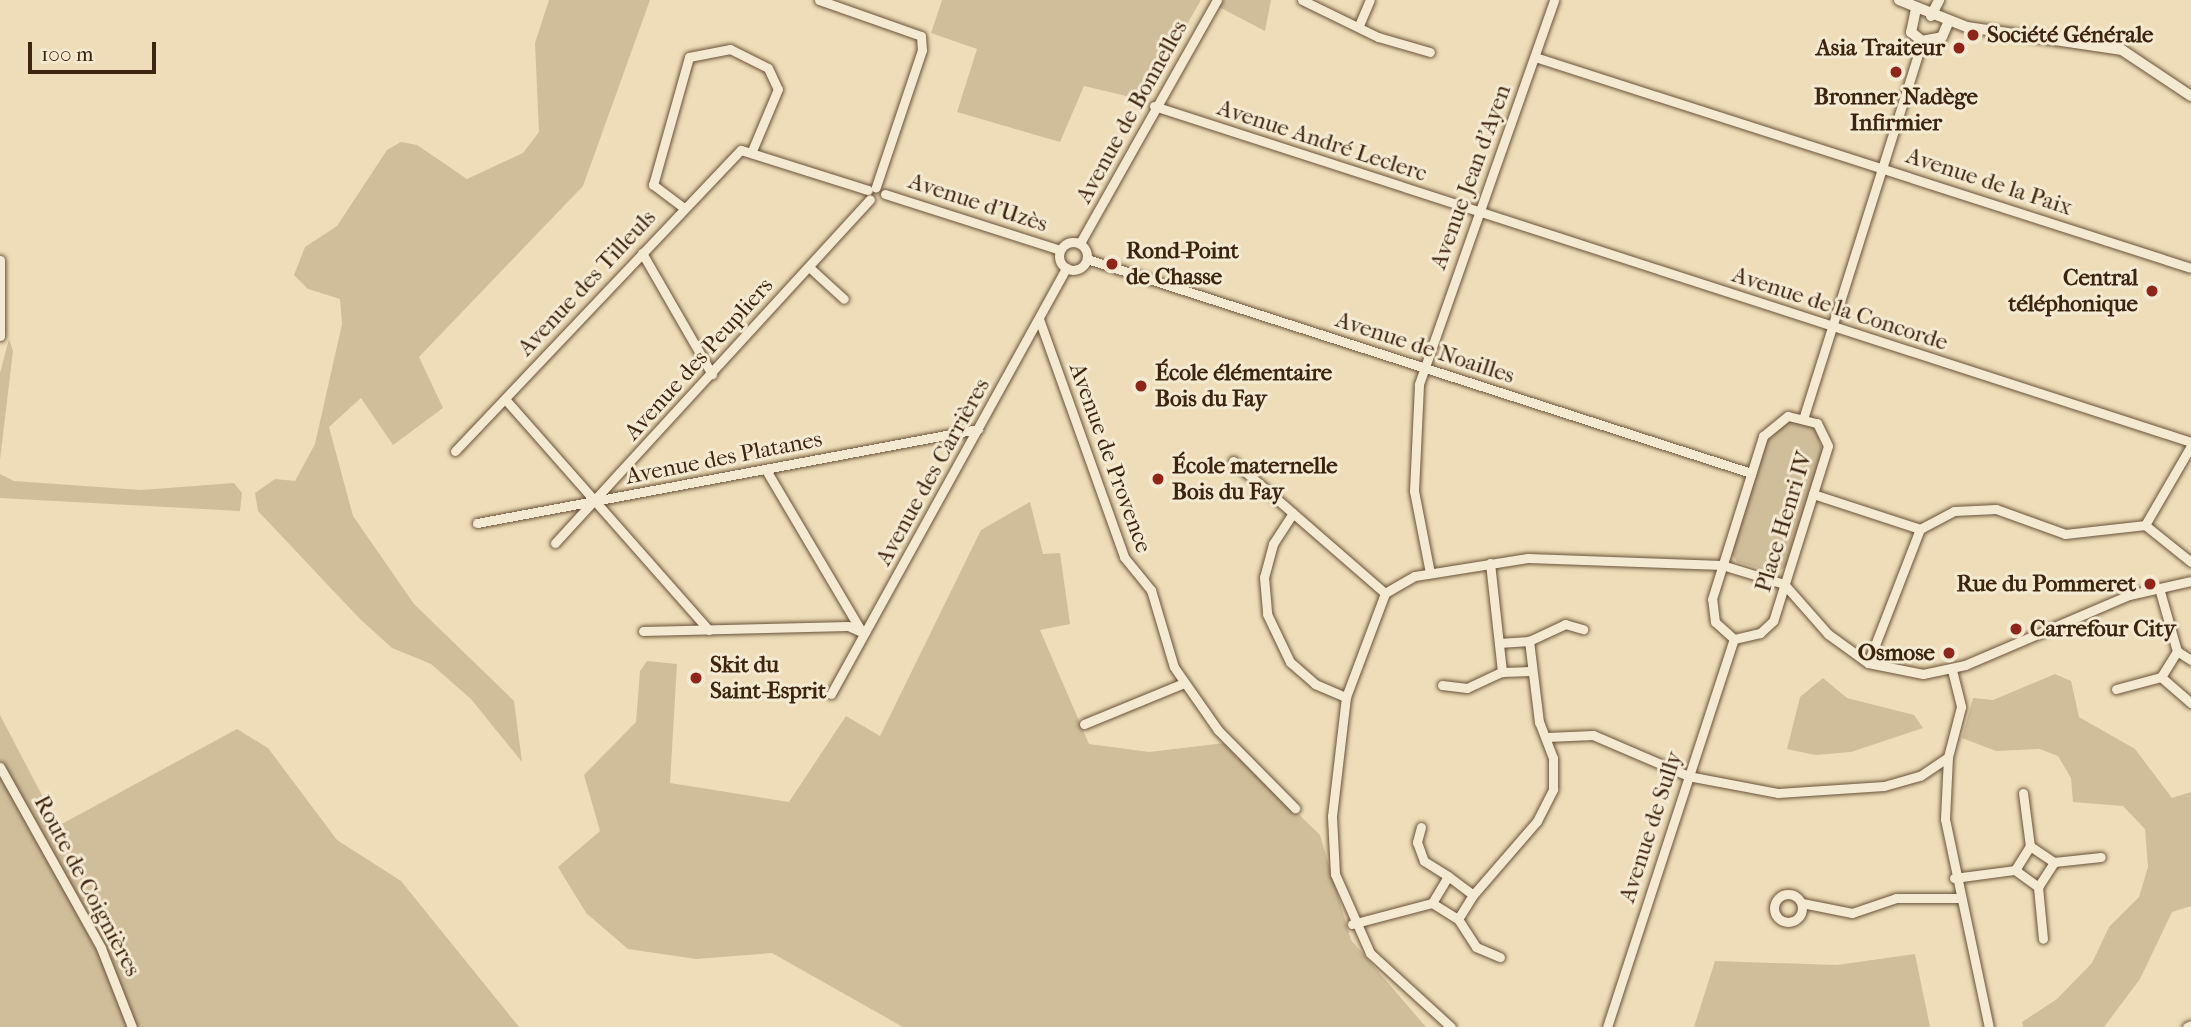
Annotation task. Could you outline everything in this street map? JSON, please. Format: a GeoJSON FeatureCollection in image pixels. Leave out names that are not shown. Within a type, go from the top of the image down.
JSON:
{"type":"FeatureCollection","features":[{"type":"Feature","properties":{"kind":"street"},"geometry":{"type":"LineString","coordinates":[[684,208],[653,185],[689,57],[730,49],[768,68],[778,89],[752,151],[871,192],[922,50],[920,36],[842,3],[819,0]]}},
{"type":"Feature","properties":{"kind":"street","name":"Avenue de Bonnelles"},"geometry":{"type":"LineString","coordinates":[[1080,243],[1154,107],[1217,0]]}},
{"type":"Feature","properties":{"kind":"street"},"geometry":{"type":"LineString","coordinates":[[1302,0],[1360,23],[1378,37],[1430,52]]}},
{"type":"Feature","properties":{"kind":"street"},"geometry":{"type":"LineString","coordinates":[[1360,23],[1370,0]]}},
{"type":"Feature","properties":{"kind":"street","name":"Avenue Jean d'Ayen"},"geometry":{"type":"LineString","coordinates":[[1430,573],[1412,452],[1424,368],[1554,0]]}},
{"type":"Feature","properties":{"kind":"street"},"geometry":{"type":"LineString","coordinates":[[1899,0],[1948,23],[2110,46],[2191,96]]}},
{"type":"Feature","properties":{"kind":"street"},"geometry":{"type":"LineString","coordinates":[[1931,16],[1939,0]]}},
{"type":"Feature","properties":{"kind":"street"},"geometry":{"type":"LineString","coordinates":[[1916,9],[1911,32],[1922,41]]}},
{"type":"Feature","properties":{"kind":"street"},"geometry":{"type":"LineString","coordinates":[[1922,41],[1942,37],[1948,23]]}},
{"type":"Feature","properties":{"kind":"street"},"geometry":{"type":"LineString","coordinates":[[1804,415],[1922,41]]}},
{"type":"Feature","properties":{"kind":"street","name":"Avenue de la Paix"},"geometry":{"type":"LineString","coordinates":[[1535,57],[2191,268]]}},
{"type":"Feature","properties":{"kind":"street","name":"Avenue André Leclerc"},"geometry":{"type":"LineString","coordinates":[[1154,107],[1478,212]]}},
{"type":"Feature","properties":{"kind":"street","name":"Avenue des Tilleuls"},"geometry":{"type":"LineString","coordinates":[[455,451],[736,154],[752,151]]}},
{"type":"Feature","properties":{"kind":"street","name":"Avenue d'Uzès"},"geometry":{"type":"LineString","coordinates":[[871,192],[885,194],[1060,250]]}},
{"type":"Feature","properties":{"kind":"street","name":"Avenue des Peupliers"},"geometry":{"type":"LineString","coordinates":[[555,543],[809,267],[871,192]]}},
{"type":"Feature","properties":{"kind":"street","name":"Avenue de la Concorde"},"geometry":{"type":"LineString","coordinates":[[1478,212],[2191,444]]}},
{"type":"Feature","properties":{"kind":"street"},"geometry":{"type":"LineString","coordinates":[[1080,243],[1087,259],[1079,269],[1066,268],[1060,250],[1080,243]]}},
{"type":"Feature","properties":{"kind":"street"},"geometry":{"type":"LineString","coordinates":[[642,253],[712,374]]}},
{"type":"Feature","properties":{"kind":"street","name":"Avenue de Noailles"},"geometry":{"type":"LineString","coordinates":[[1087,259],[1751,473]]}},
{"type":"Feature","properties":{"kind":"street"},"geometry":{"type":"LineString","coordinates":[[0,260],[0,336]]}},
{"type":"Feature","properties":{"kind":"street"},"geometry":{"type":"LineString","coordinates":[[809,267],[844,299]]}},
{"type":"Feature","properties":{"kind":"street","name":"Avenue des Carrières"},"geometry":{"type":"LineString","coordinates":[[831,694],[1066,268]]}},
{"type":"Feature","properties":{"kind":"street","name":"Avenue de Provence"},"geometry":{"type":"LineString","coordinates":[[1039,319],[1124,557],[1151,590],[1163,641],[1184,683],[1227,741],[1295,808]]}},
{"type":"Feature","properties":{"kind":"street"},"geometry":{"type":"LineString","coordinates":[[505,399],[591,503],[709,630]]}},
{"type":"Feature","properties":{"kind":"street","name":"Place Henri IV"},"geometry":{"type":"LineString","coordinates":[[1804,415],[1824,432],[1828,446],[1813,494],[1773,621],[1760,633],[1734,639],[1712,612],[1722,565],[1763,436],[1788,416],[1804,415]]}},
{"type":"Feature","properties":{"kind":"street","name":"Avenue des Platanes"},"geometry":{"type":"LineString","coordinates":[[477,523],[978,429]]}},
{"type":"Feature","properties":{"kind":"street"},"geometry":{"type":"LineString","coordinates":[[2145,525],[2191,444]]}},
{"type":"Feature","properties":{"kind":"street"},"geometry":{"type":"LineString","coordinates":[[1233,461],[1385,593]]}},
{"type":"Feature","properties":{"kind":"street"},"geometry":{"type":"LineString","coordinates":[[766,470],[864,633]]}},
{"type":"Feature","properties":{"kind":"street"},"geometry":{"type":"LineString","coordinates":[[1813,494],[1920,529]]}},
{"type":"Feature","properties":{"kind":"street"},"geometry":{"type":"LineString","coordinates":[[1868,663],[1920,529],[1936,517],[1976,508],[2065,534],[2145,525],[2191,562]]}},
{"type":"Feature","properties":{"kind":"street"},"geometry":{"type":"LineString","coordinates":[[1293,513],[1273,544],[1264,577],[1267,614],[1290,662],[1315,684],[1346,698]]}},
{"type":"Feature","properties":{"kind":"street"},"geometry":{"type":"LineString","coordinates":[[1451,1027],[1388,975],[1352,924],[1331,845],[1346,698],[1385,593],[1430,573],[1490,563],[1579,557],[1722,565],[1784,584],[1828,634],[1868,663],[1902,672],[1952,670],[2160,588],[2191,581]]}},
{"type":"Feature","properties":{"kind":"street"},"geometry":{"type":"LineString","coordinates":[[1490,563],[1502,673]]}},
{"type":"Feature","properties":{"kind":"street"},"geometry":{"type":"LineString","coordinates":[[2160,588],[2177,651],[2191,660]]}},
{"type":"Feature","properties":{"kind":"street"},"geometry":{"type":"LineString","coordinates":[[1499,643],[1529,641],[1565,624],[1583,629]]}},
{"type":"Feature","properties":{"kind":"street"},"geometry":{"type":"LineString","coordinates":[[643,631],[848,626],[864,633]]}},
{"type":"Feature","properties":{"kind":"street","name":"Avenue de Sully"},"geometry":{"type":"LineString","coordinates":[[1607,1027],[1734,639]]}},
{"type":"Feature","properties":{"kind":"street"},"geometry":{"type":"LineString","coordinates":[[1458,919],[1473,895],[1547,804],[1553,789],[1547,737],[1539,722],[1529,641]]}},
{"type":"Feature","properties":{"kind":"street"},"geometry":{"type":"LineString","coordinates":[[2161,677],[2177,651]]}},
{"type":"Feature","properties":{"kind":"street"},"geometry":{"type":"LineString","coordinates":[[1952,670],[1961,707],[1948,757],[1945,819],[1958,898],[1989,1027]]}},
{"type":"Feature","properties":{"kind":"street"},"geometry":{"type":"LineString","coordinates":[[1442,685],[1467,688],[1502,673],[1531,671]]}},
{"type":"Feature","properties":{"kind":"street"},"geometry":{"type":"LineString","coordinates":[[2116,689],[2161,677],[2188,689],[2191,703]]}},
{"type":"Feature","properties":{"kind":"street"},"geometry":{"type":"LineString","coordinates":[[1084,724],[1184,683]]}},
{"type":"Feature","properties":{"kind":"street"},"geometry":{"type":"LineString","coordinates":[[1547,737],[1593,735],[1688,776],[1816,794],[1904,781],[1948,757]]}},
{"type":"Feature","properties":{"kind":"street","name":"Route de Coignières"},"geometry":{"type":"LineString","coordinates":[[0,767],[101,948],[132,1027]]}},
{"type":"Feature","properties":{"kind":"street"},"geometry":{"type":"LineString","coordinates":[[2015,870],[2030,846],[2023,793]]}},
{"type":"Feature","properties":{"kind":"street"},"geometry":{"type":"LineString","coordinates":[[1421,827],[1418,842],[1424,861],[1473,895]]}},
{"type":"Feature","properties":{"kind":"street"},"geometry":{"type":"LineString","coordinates":[[2030,846],[2054,862],[2101,857]]}},
{"type":"Feature","properties":{"kind":"street"},"geometry":{"type":"LineString","coordinates":[[2043,939],[2038,887],[2054,862]]}},
{"type":"Feature","properties":{"kind":"street"},"geometry":{"type":"LineString","coordinates":[[1954,878],[2015,870],[2038,887]]}},
{"type":"Feature","properties":{"kind":"street"},"geometry":{"type":"LineString","coordinates":[[1352,924],[1432,902],[1448,876]]}},
{"type":"Feature","properties":{"kind":"street"},"geometry":{"type":"LineString","coordinates":[[1802,902],[1852,913],[1896,898],[1958,898]]}},
{"type":"Feature","properties":{"kind":"street"},"geometry":{"type":"LineString","coordinates":[[1432,902],[1458,919],[1476,947],[1500,957]]}},
{"type":"Feature","properties":{"kind":"shaded area"},"geometry":{"type":"Polygon","coordinates":[[[549,0],[650,0],[583,186],[419,357],[443,408],[393,445],[361,398],[329,427],[353,516],[414,604],[514,701],[522,762],[471,699],[431,664],[392,648],[359,618],[258,511],[255,493],[275,479],[295,481],[315,444],[342,324],[340,299],[308,289],[294,275],[305,247],[337,226],[387,150],[401,142],[417,145],[467,179],[523,153],[539,132],[535,43],[549,0]]]}},
{"type":"Feature","properties":{"kind":"shaded area"},"geometry":{"type":"Polygon","coordinates":[[[942,0],[1201,0],[1143,100],[1084,86],[1060,142],[957,112],[977,49],[931,33],[942,0]]]}},
{"type":"Feature","properties":{"kind":"shaded area"},"geometry":{"type":"Polygon","coordinates":[[[1222,0],[1271,0],[1265,31],[1219,7],[1222,0]]]}},
{"type":"Feature","properties":{"kind":"shaded area"},"geometry":{"type":"Polygon","coordinates":[[[9,339],[13,351],[0,460],[0,373],[9,339]]]}},
{"type":"Feature","properties":{"kind":"shaded area"},"geometry":{"type":"Polygon","coordinates":[[[1785,421],[1806,421],[1816,429],[1823,453],[1787,567],[1774,572],[1737,562],[1731,553],[1768,436],[1785,421]]]}},
{"type":"Feature","properties":{"kind":"shaded area"},"geometry":{"type":"Polygon","coordinates":[[[0,474],[14,481],[141,490],[234,483],[242,493],[240,511],[0,498],[0,474]]]}},
{"type":"Feature","properties":{"kind":"shaded area"},"geometry":{"type":"Polygon","coordinates":[[[1030,502],[1043,554],[1060,553],[1070,624],[1040,630],[1089,744],[1149,752],[1225,743],[1320,835],[1351,940],[1426,1027],[903,1027],[772,953],[696,959],[628,949],[586,913],[558,867],[600,831],[584,775],[636,722],[640,671],[647,661],[677,664],[670,783],[789,802],[846,716],[880,736],[981,530],[1030,502]]]}},
{"type":"Feature","properties":{"kind":"shaded area"},"geometry":{"type":"Polygon","coordinates":[[[2055,674],[2071,681],[2079,717],[2135,749],[2172,798],[2191,792],[2191,906],[2172,912],[2140,979],[2104,1027],[2023,1027],[2022,1022],[2057,999],[2092,963],[2109,927],[2139,897],[2148,867],[2145,829],[2123,806],[2073,802],[2071,778],[2058,756],[2040,749],[1996,751],[1962,738],[1973,698],[1993,700],[2055,674]]]}},
{"type":"Feature","properties":{"kind":"shaded area"},"geometry":{"type":"Polygon","coordinates":[[[1823,678],[1847,698],[1914,715],[1923,728],[1851,752],[1815,755],[1787,749],[1800,697],[1823,678]]]}},
{"type":"Feature","properties":{"kind":"shaded area"},"geometry":{"type":"Polygon","coordinates":[[[0,715],[58,826],[237,729],[268,748],[337,840],[401,881],[519,1027],[0,1027],[0,715]]]}},
{"type":"Feature","properties":{"kind":"shaded area"},"geometry":{"type":"Polygon","coordinates":[[[1915,954],[1930,1027],[1694,1027],[1715,961],[1837,965],[1915,954]]]}},
{"type":"Feature","properties":{"kind":"place","name":"Société Générale"},"geometry":{"type":"Point","coordinates":[1973,35]}},
{"type":"Feature","properties":{"kind":"place","name":"Asia Traiteur"},"geometry":{"type":"Point","coordinates":[1959,48]}},
{"type":"Feature","properties":{"kind":"place","name":"Bronner Nadège Infirmier"},"geometry":{"type":"Point","coordinates":[1896,72]}},
{"type":"Feature","properties":{"kind":"place","name":"Rond-Point de Chasse"},"geometry":{"type":"Point","coordinates":[1112,264]}},
{"type":"Feature","properties":{"kind":"place","name":"Central téléphonique"},"geometry":{"type":"Point","coordinates":[2152,291]}},
{"type":"Feature","properties":{"kind":"place","name":"École élémentaire Bois du Fay"},"geometry":{"type":"Point","coordinates":[1141,386]}},
{"type":"Feature","properties":{"kind":"place","name":"École maternelle Bois du Fay"},"geometry":{"type":"Point","coordinates":[1158,479]}},
{"type":"Feature","properties":{"kind":"place","name":"Rue du Pommeret"},"geometry":{"type":"Point","coordinates":[2150,584]}},
{"type":"Feature","properties":{"kind":"place","name":"Carrefour City"},"geometry":{"type":"Point","coordinates":[2016,629]}},
{"type":"Feature","properties":{"kind":"place","name":"Osmose"},"geometry":{"type":"Point","coordinates":[1949,653]}},
{"type":"Feature","properties":{"kind":"place","name":"Skit du Saint-Esprit"},"geometry":{"type":"Point","coordinates":[696,678]}}]}
